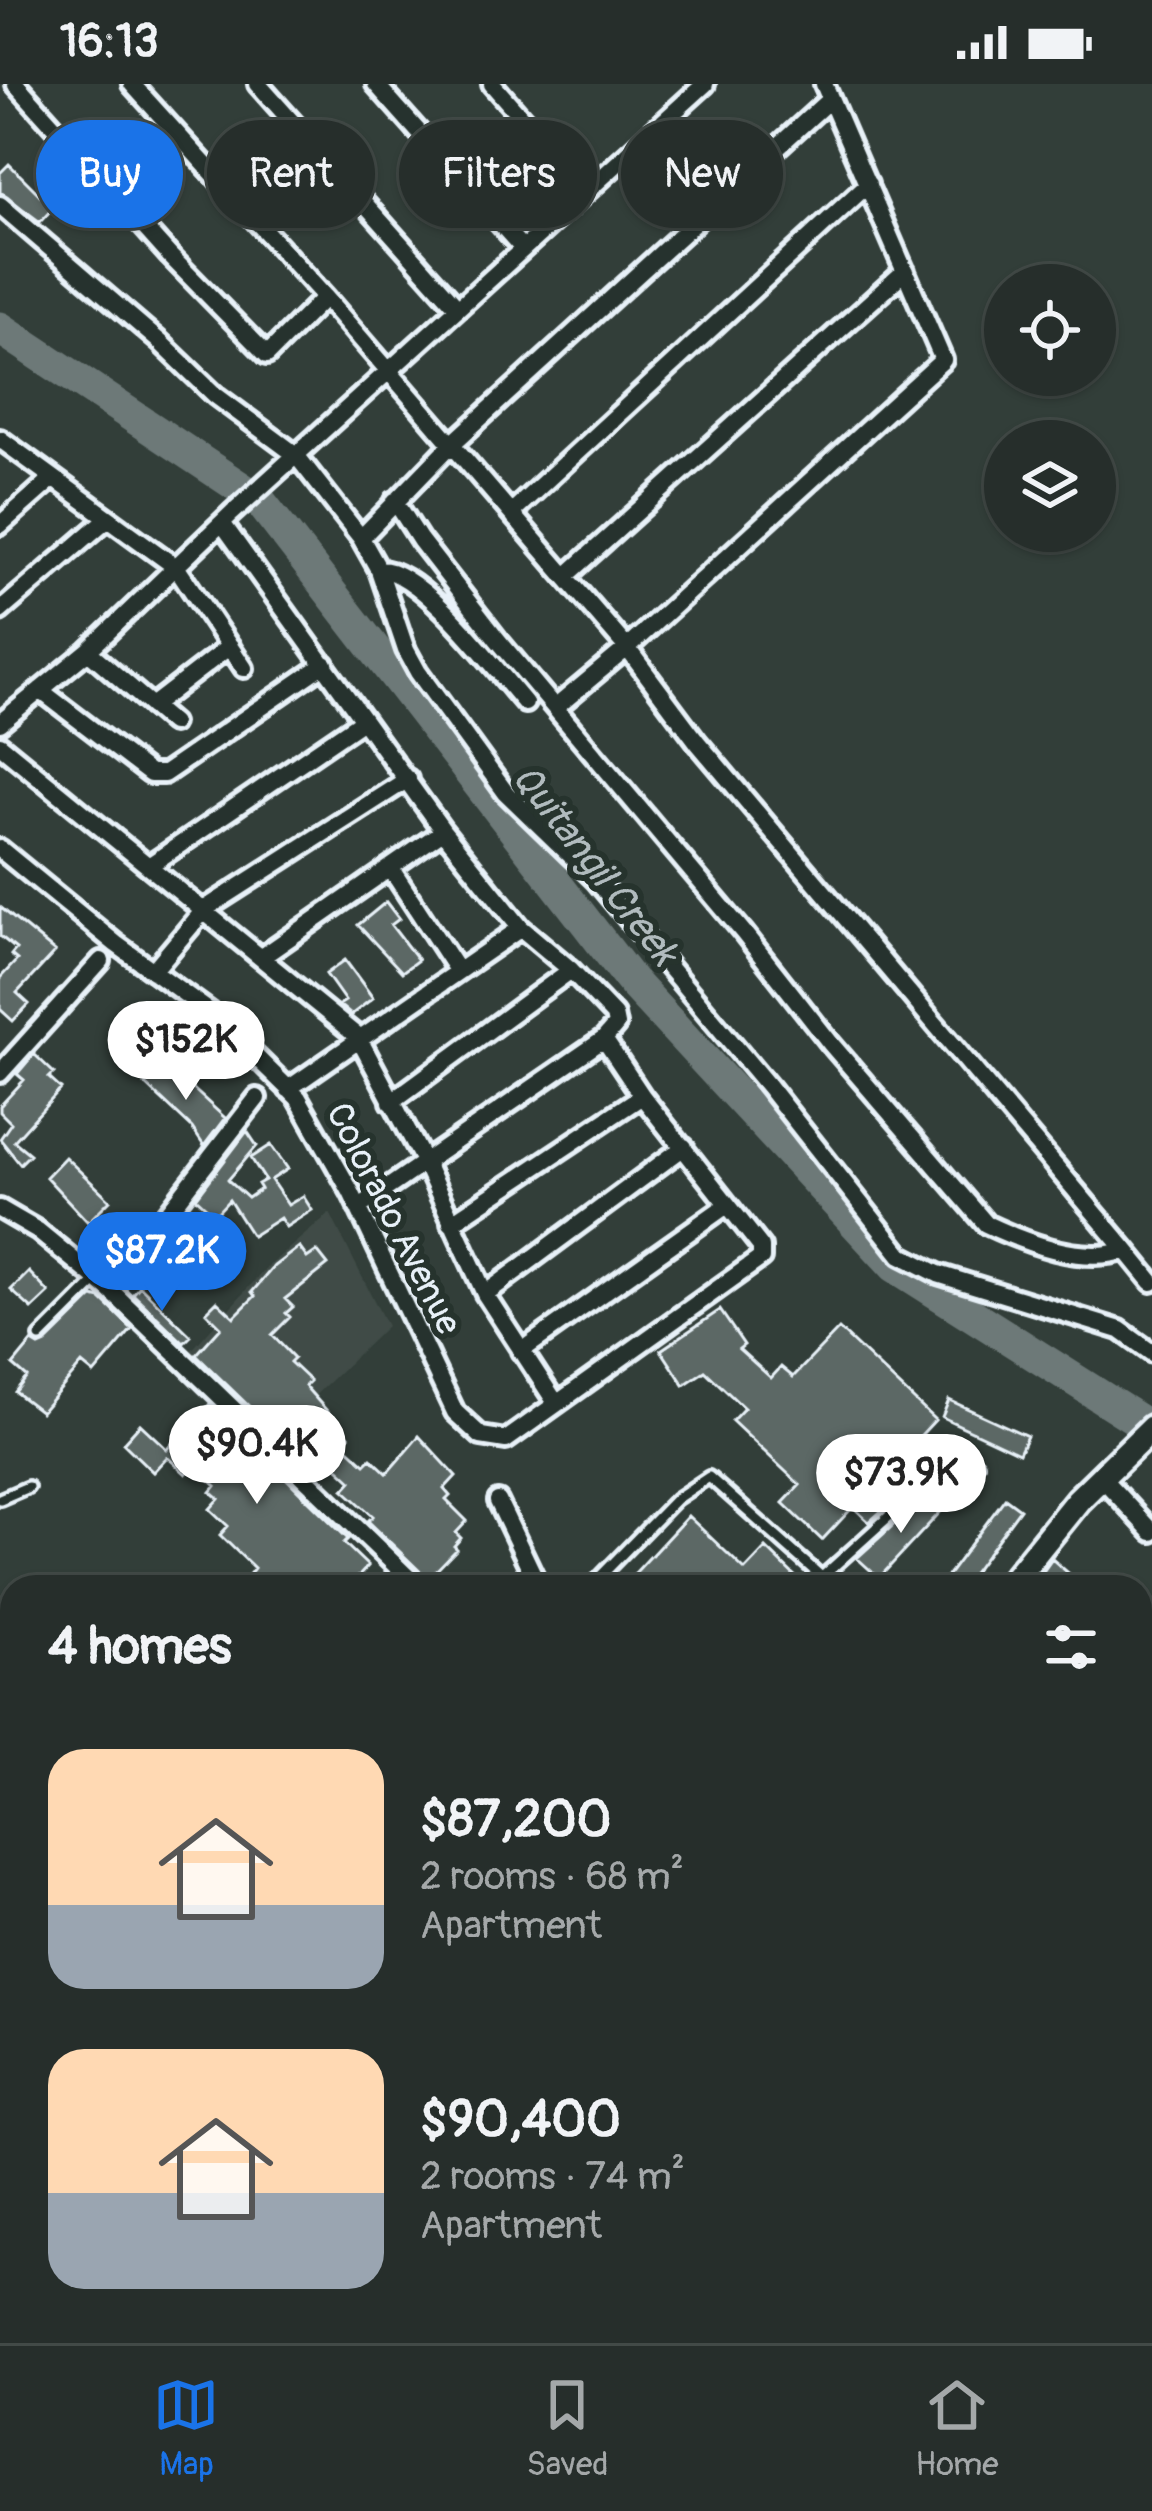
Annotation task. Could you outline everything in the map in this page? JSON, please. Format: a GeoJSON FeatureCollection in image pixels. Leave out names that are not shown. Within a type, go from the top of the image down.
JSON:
{"type":"FeatureCollection","features":[{"type":"Feature","properties":{"kind":"street"},"geometry":{"type":"LineString","coordinates":[[16,84],[170,256],[267,355],[326,297]]}},
{"type":"Feature","properties":{"kind":"street"},"geometry":{"type":"LineString","coordinates":[[132,84],[326,297],[566,576],[698,743],[1152,1282]]}},
{"type":"Feature","properties":{"kind":"street"},"geometry":{"type":"LineString","coordinates":[[258,84],[458,308]]}},
{"type":"Feature","properties":{"kind":"street"},"geometry":{"type":"LineString","coordinates":[[376,84],[523,250]]}},
{"type":"Feature","properties":{"kind":"street"},"geometry":{"type":"LineString","coordinates":[[492,84],[524,120]]}},
{"type":"Feature","properties":{"kind":"street"},"geometry":{"type":"LineString","coordinates":[[597,179],[705,84]]}},
{"type":"Feature","properties":{"kind":"street"},"geometry":{"type":"LineString","coordinates":[[361,538],[452,444],[827,92],[943,360],[555,708]]}},
{"type":"Feature","properties":{"kind":"street"},"geometry":{"type":"LineString","coordinates":[[512,513],[868,184]]}},
{"type":"Feature","properties":{"kind":"street"},"geometry":{"type":"LineString","coordinates":[[0,205],[160,342],[289,461],[361,538],[379,570],[412,661],[506,793],[596,880],[901,1255],[938,1274],[1120,1330],[1152,1353]]}},
{"type":"Feature","properties":{"kind":"street"},"geometry":{"type":"LineString","coordinates":[[0,723],[88,651],[546,228]]}},
{"type":"Feature","properties":{"kind":"street"},"geometry":{"type":"LineString","coordinates":[[566,576],[905,272]]}},
{"type":"Feature","properties":{"kind":"street"},"geometry":{"type":"LineString","coordinates":[[0,439],[177,568],[244,668]]}},
{"type":"Feature","properties":{"kind":"street"},"geometry":{"type":"LineString","coordinates":[[0,525],[53,478]]}},
{"type":"Feature","properties":{"kind":"street"},"geometry":{"type":"LineString","coordinates":[[395,502],[555,708],[986,1224],[1010,1236],[1094,1258],[1126,1250]]}},
{"type":"Feature","properties":{"kind":"street"},"geometry":{"type":"LineString","coordinates":[[227,518],[443,831],[521,928],[571,970],[614,1015],[616,1025],[604,1039],[358,1208]]}},
{"type":"Feature","properties":{"kind":"street"},"geometry":{"type":"LineString","coordinates":[[0,611],[107,519]]}},
{"type":"Feature","properties":{"kind":"street"},"geometry":{"type":"LineString","coordinates":[[379,570],[404,574],[440,606],[525,703]]}},
{"type":"Feature","properties":{"kind":"street"},"geometry":{"type":"LineString","coordinates":[[152,706],[230,646]]}},
{"type":"Feature","properties":{"kind":"street"},"geometry":{"type":"LineString","coordinates":[[88,651],[172,723]]}},
{"type":"Feature","properties":{"kind":"street"},"geometry":{"type":"LineString","coordinates":[[40,690],[150,774],[164,774],[325,664]]}},
{"type":"Feature","properties":{"kind":"street"},"geometry":{"type":"LineString","coordinates":[[150,865],[363,720]]}},
{"type":"Feature","properties":{"kind":"street"},"geometry":{"type":"LineString","coordinates":[[0,745],[358,1037],[424,1163],[484,1294],[556,1403],[761,1258],[761,1247],[642,1096],[604,1039]]}},
{"type":"Feature","properties":{"kind":"street"},"geometry":{"type":"LineString","coordinates":[[153,971],[205,909],[408,779]]}},
{"type":"Feature","properties":{"kind":"street"},"geometry":{"type":"LineString","coordinates":[[262,957],[443,831]]}},
{"type":"Feature","properties":{"kind":"street","name":"Colorado Avenue"},"geometry":{"type":"LineString","coordinates":[[0,849],[210,1012],[288,1089],[322,1136],[455,1412],[481,1436],[506,1440],[556,1403]]}},
{"type":"Feature","properties":{"kind":"street"},"geometry":{"type":"LineString","coordinates":[[392,869],[457,970]]}},
{"type":"Feature","properties":{"kind":"street"},"geometry":{"type":"LineString","coordinates":[[288,1089],[521,928]]}},
{"type":"Feature","properties":{"kind":"street"},"geometry":{"type":"LineString","coordinates":[[0,1072],[101,962]]}},
{"type":"Feature","properties":{"kind":"street"},"geometry":{"type":"LineString","coordinates":[[391,1102],[571,970]]}},
{"type":"Feature","properties":{"kind":"street"},"geometry":{"type":"LineString","coordinates":[[452,1222],[642,1096]]}},
{"type":"Feature","properties":{"kind":"street"},"geometry":{"type":"LineString","coordinates":[[103,1285],[257,1098]]}},
{"type":"Feature","properties":{"kind":"street"},"geometry":{"type":"LineString","coordinates":[[484,1294],[684,1147]]}},
{"type":"Feature","properties":{"kind":"street"},"geometry":{"type":"LineString","coordinates":[[520,1351],[727,1205]]}},
{"type":"Feature","properties":{"kind":"street"},"geometry":{"type":"LineString","coordinates":[[0,1209],[38,1231],[103,1285],[405,1575]]}},
{"type":"Feature","properties":{"kind":"street"},"geometry":{"type":"LineString","coordinates":[[1018,1575],[1078,1499],[1144,1437]]}},
{"type":"Feature","properties":{"kind":"street"},"geometry":{"type":"LineString","coordinates":[[1102,1478],[1152,1532]]}},
{"type":"Feature","properties":{"kind":"street"},"geometry":{"type":"LineString","coordinates":[[498,1501],[533,1575]]}},
{"type":"Feature","properties":{"kind":"lane"},"geometry":{"type":"LineString","coordinates":[[40,1337],[103,1285]]}},
{"type":"Feature","properties":{"kind":"lane"},"geometry":{"type":"LineString","coordinates":[[824,1575],[928,1481],[977,1464]]}},
{"type":"Feature","properties":{"kind":"lane"},"geometry":{"type":"LineString","coordinates":[[597,1575],[676,1499],[709,1477],[820,1575]]}},
{"type":"Feature","properties":{"kind":"lane"},"geometry":{"type":"LineString","coordinates":[[0,1499],[28,1487]]}},
{"type":"Feature","properties":{"kind":"shaded area"},"geometry":{"type":"Polygon","coordinates":[[[330,1213],[387,1326],[273,1436],[188,1354],[266,1268],[330,1213]]]}},
{"type":"Feature","properties":{"kind":"building"},"geometry":{"type":"Polygon","coordinates":[[[9,164],[36,191],[36,219],[0,192],[0,173],[9,164]]]}},
{"type":"Feature","properties":{"kind":"building"},"geometry":{"type":"Polygon","coordinates":[[[386,902],[399,919],[391,925],[418,960],[402,972],[358,925],[386,902]]]}},
{"type":"Feature","properties":{"kind":"building"},"geometry":{"type":"Polygon","coordinates":[[[0,907],[55,952],[17,993],[29,1004],[13,1021],[0,1009],[0,978],[17,960],[11,955],[16,949],[0,936],[0,907]]]}},
{"type":"Feature","properties":{"kind":"building"},"geometry":{"type":"Polygon","coordinates":[[[345,960],[373,998],[351,1015],[339,1005],[345,1001],[326,974],[345,960]]]}},
{"type":"Feature","properties":{"kind":"building"},"geometry":{"type":"Polygon","coordinates":[[[34,1054],[54,1073],[49,1078],[61,1089],[14,1141],[30,1154],[20,1164],[0,1139],[11,1123],[0,1106],[24,1080],[17,1074],[34,1054]]]}},
{"type":"Feature","properties":{"kind":"building"},"geometry":{"type":"Polygon","coordinates":[[[165,1063],[225,1118],[204,1146],[192,1128],[145,1084],[165,1063]]]}},
{"type":"Feature","properties":{"kind":"building"},"geometry":{"type":"Polygon","coordinates":[[[247,1131],[257,1146],[228,1180],[248,1198],[261,1189],[258,1184],[265,1180],[251,1158],[271,1145],[288,1169],[271,1180],[288,1205],[303,1196],[312,1210],[286,1227],[280,1218],[252,1236],[229,1200],[215,1215],[196,1198],[247,1131]]]}},
{"type":"Feature","properties":{"kind":"building"},"geometry":{"type":"Polygon","coordinates":[[[65,1157],[110,1200],[88,1222],[46,1177],[65,1157]]]}},
{"type":"Feature","properties":{"kind":"building"},"geometry":{"type":"Polygon","coordinates":[[[105,1226],[126,1246],[109,1264],[88,1244],[105,1226]]]}},
{"type":"Feature","properties":{"kind":"building"},"geometry":{"type":"Polygon","coordinates":[[[299,1247],[307,1258],[317,1251],[328,1265],[285,1299],[293,1307],[286,1313],[290,1317],[272,1335],[310,1381],[305,1386],[349,1436],[342,1443],[365,1464],[371,1458],[387,1473],[419,1436],[456,1476],[444,1489],[450,1496],[446,1500],[467,1521],[456,1533],[461,1538],[454,1546],[457,1549],[432,1575],[424,1575],[368,1521],[373,1516],[344,1490],[352,1481],[326,1457],[313,1468],[196,1355],[221,1327],[206,1312],[217,1301],[234,1317],[274,1266],[299,1247]]]}},
{"type":"Feature","properties":{"kind":"building"},"geometry":{"type":"Polygon","coordinates":[[[29,1272],[49,1293],[32,1309],[11,1290],[29,1272]]]}},
{"type":"Feature","properties":{"kind":"building"},"geometry":{"type":"Polygon","coordinates":[[[140,1286],[191,1336],[184,1343],[133,1294],[140,1286]]]}},
{"type":"Feature","properties":{"kind":"building"},"geometry":{"type":"Polygon","coordinates":[[[93,1297],[132,1329],[94,1374],[82,1364],[41,1412],[15,1392],[27,1377],[13,1365],[32,1342],[46,1343],[93,1297]]]}},
{"type":"Feature","properties":{"kind":"building"},"geometry":{"type":"Polygon","coordinates":[[[720,1310],[744,1345],[739,1349],[771,1378],[781,1367],[793,1377],[839,1329],[935,1420],[911,1446],[922,1456],[908,1470],[917,1479],[869,1522],[853,1507],[822,1540],[783,1503],[800,1485],[732,1421],[744,1408],[705,1371],[684,1385],[661,1350],[720,1310]]]}},
{"type":"Feature","properties":{"kind":"building"},"geometry":{"type":"Polygon","coordinates":[[[949,1400],[1027,1436],[1019,1453],[942,1417],[949,1400]]]}},
{"type":"Feature","properties":{"kind":"building"},"geometry":{"type":"Polygon","coordinates":[[[210,1404],[348,1539],[344,1543],[368,1566],[360,1575],[249,1575],[254,1568],[220,1535],[228,1526],[210,1509],[219,1499],[211,1492],[216,1486],[194,1466],[186,1474],[167,1457],[153,1472],[123,1443],[140,1424],[167,1449],[210,1404]]]}},
{"type":"Feature","properties":{"kind":"building"},"geometry":{"type":"Polygon","coordinates":[[[930,1492],[945,1507],[882,1575],[857,1558],[930,1492]]]}},
{"type":"Feature","properties":{"kind":"building"},"geometry":{"type":"Polygon","coordinates":[[[1005,1498],[1020,1509],[972,1575],[948,1575],[1005,1498]]]}},
{"type":"Feature","properties":{"kind":"building"},"geometry":{"type":"Polygon","coordinates":[[[688,1516],[745,1570],[766,1548],[794,1575],[633,1575],[688,1516]]]}},
{"type":"Feature","properties":{"kind":"building"},"geometry":{"type":"Polygon","coordinates":[[[1052,1559],[1071,1575],[1041,1575],[1052,1559]]]}},
{"type":"Feature","properties":{"kind":"waterway","name":"Quitangil Creek"},"geometry":{"type":"LineString","coordinates":[[0,328],[259,500],[633,983],[895,1266],[1152,1429]]}}]}
